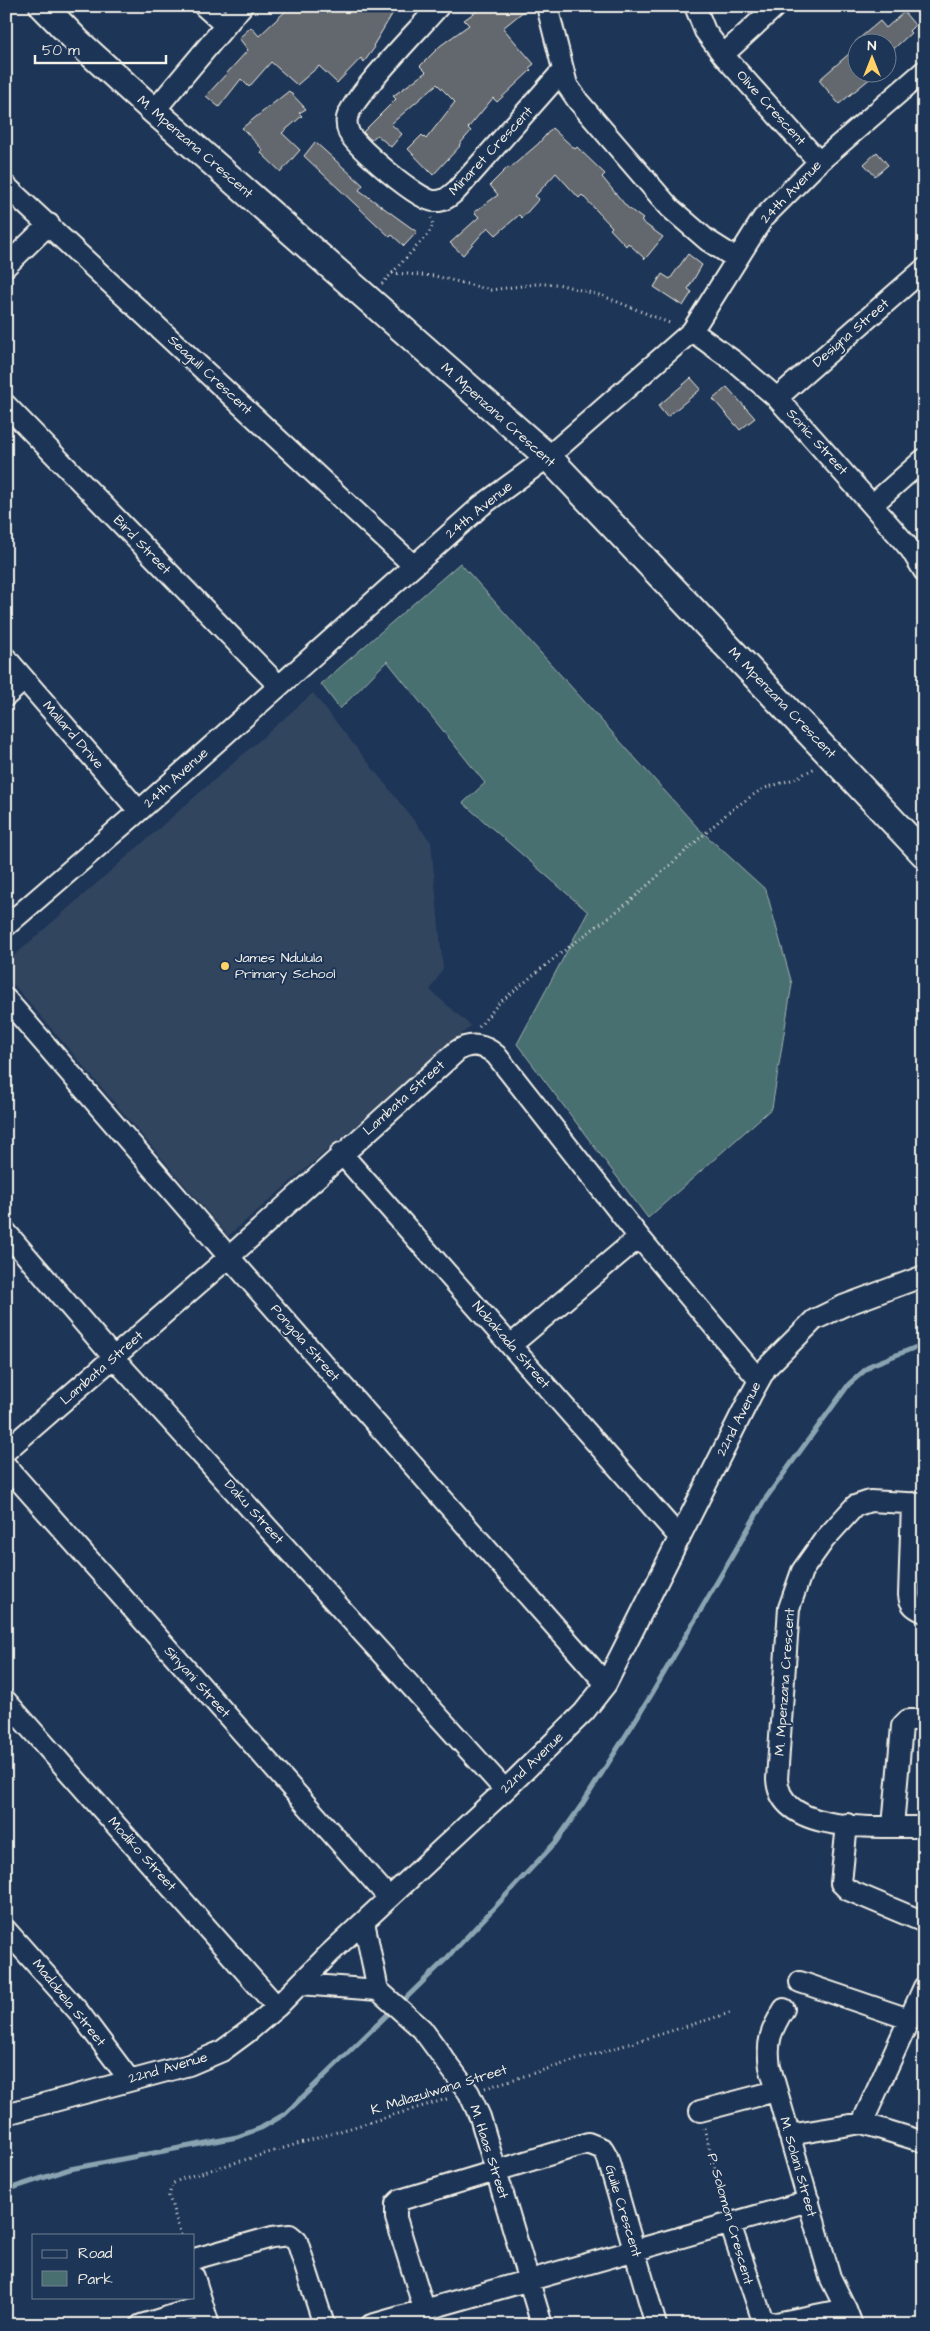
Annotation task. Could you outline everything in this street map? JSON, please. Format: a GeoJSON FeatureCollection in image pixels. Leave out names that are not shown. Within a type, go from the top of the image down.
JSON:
{"type":"FeatureCollection","features":[{"type":"Feature","properties":{"kind":"main road","name":"M. Mpenzana Crescent"},"geometry":{"type":"LineString","coordinates":[[43,6],[76,40],[154,111],[548,457],[924,854]]}},
{"type":"Feature","properties":{"kind":"street"},"geometry":{"type":"LineString","coordinates":[[204,6],[226,25]]}},
{"type":"Feature","properties":{"kind":"street"},"geometry":{"type":"LineString","coordinates":[[154,111],[242,6]]}},
{"type":"Feature","properties":{"kind":"street"},"geometry":{"type":"LineString","coordinates":[[428,200],[396,179],[358,145],[347,126],[348,116],[361,95],[439,6]]}},
{"type":"Feature","properties":{"kind":"street"},"geometry":{"type":"LineString","coordinates":[[547,6],[563,70],[568,85],[578,101],[670,208],[700,235],[737,259]]}},
{"type":"Feature","properties":{"kind":"street","name":"Olive Crescent"},"geometry":{"type":"LineString","coordinates":[[695,6],[705,31],[819,162]]}},
{"type":"Feature","properties":{"kind":"street"},"geometry":{"type":"LineString","coordinates":[[724,54],[776,6]]}},
{"type":"Feature","properties":{"kind":"street","name":"Minaret Crescent"},"geometry":{"type":"LineString","coordinates":[[428,200],[440,201],[448,198],[457,190],[563,70]]}},
{"type":"Feature","properties":{"kind":"street","name":"24th Avenue"},"geometry":{"type":"LineString","coordinates":[[6,926],[139,811],[278,685],[481,506],[548,457],[692,332],[763,218],[819,162],[924,71]]}},
{"type":"Feature","properties":{"kind":"street","name":"Seagull Crescent"},"geometry":{"type":"LineString","coordinates":[[6,186],[414,566]]}},
{"type":"Feature","properties":{"kind":"street"},"geometry":{"type":"LineString","coordinates":[[6,266],[49,224]]}},
{"type":"Feature","properties":{"kind":"street","name":"Designa Street"},"geometry":{"type":"LineString","coordinates":[[778,398],[924,269]]}},
{"type":"Feature","properties":{"kind":"street","name":"Sonic Street"},"geometry":{"type":"LineString","coordinates":[[692,332],[735,362],[778,398],[911,550],[924,571]]}},
{"type":"Feature","properties":{"kind":"street","name":"Bird Street"},"geometry":{"type":"LineString","coordinates":[[6,405],[278,685]]}},
{"type":"Feature","properties":{"kind":"street"},"geometry":{"type":"LineString","coordinates":[[872,505],[924,459]]}},
{"type":"Feature","properties":{"kind":"street","name":"Mallard Drive"},"geometry":{"type":"LineString","coordinates":[[6,658],[139,811]]}},
{"type":"Feature","properties":{"kind":"street"},"geometry":{"type":"LineString","coordinates":[[6,696],[24,680]]}},
{"type":"Feature","properties":{"kind":"street","name":"Pongola Street"},"geometry":{"type":"LineString","coordinates":[[6,999],[229,1257],[606,1684]]}},
{"type":"Feature","properties":{"kind":"street"},"geometry":{"type":"LineString","coordinates":[[462,1048],[483,1047],[496,1055],[639,1237],[759,1380]]}},
{"type":"Feature","properties":{"kind":"street","name":"Lambata Street"},"geometry":{"type":"LineString","coordinates":[[6,1450],[229,1257],[341,1154],[462,1048]]}},
{"type":"Feature","properties":{"kind":"street","name":"Nobakada Street"},"geometry":{"type":"LineString","coordinates":[[341,1154],[680,1538]]}},
{"type":"Feature","properties":{"kind":"street","name":"Daku Street"},"geometry":{"type":"LineString","coordinates":[[6,1232],[114,1358],[505,1790]]}},
{"type":"Feature","properties":{"kind":"street"},"geometry":{"type":"LineString","coordinates":[[511,1345],[639,1237]]}},
{"type":"Feature","properties":{"kind":"street","name":"22nd Avenue"},"geometry":{"type":"LineString","coordinates":[[6,2114],[129,2079],[189,2065],[222,2051],[277,2007],[389,1898],[505,1790],[584,1712],[606,1684],[759,1380],[774,1360],[814,1320],[843,1306],[924,1276]]}},
{"type":"Feature","properties":{"kind":"street","name":"Sinyani Street"},"geometry":{"type":"LineString","coordinates":[[6,1466],[389,1898]]}},
{"type":"Feature","properties":{"kind":"street","name":"M. Mpenzana Crescent"},"geometry":{"type":"LineString","coordinates":[[918,1504],[870,1501],[855,1506],[824,1540],[802,1571],[789,1608],[778,1786],[785,1802],[800,1815],[817,1820],[847,1824],[924,1827]]}},
{"type":"Feature","properties":{"kind":"street"},"geometry":{"type":"LineString","coordinates":[[918,1504],[909,1602],[915,1608],[924,1612]]}},
{"type":"Feature","properties":{"kind":"street","name":"Modiko Street"},"geometry":{"type":"LineString","coordinates":[[6,1701],[277,2007]]}},
{"type":"Feature","properties":{"kind":"street"},"geometry":{"type":"LineString","coordinates":[[892,1826],[902,1726],[908,1720],[924,1720]]}},
{"type":"Feature","properties":{"kind":"street"},"geometry":{"type":"LineString","coordinates":[[847,1824],[841,1883],[848,1890],[924,1922]]}},
{"type":"Feature","properties":{"kind":"street"},"geometry":{"type":"LineString","coordinates":[[300,1984],[378,1990],[364,1922]]}},
{"type":"Feature","properties":{"kind":"street","name":"Madobela Street"},"geometry":{"type":"LineString","coordinates":[[6,1930],[78,2011],[129,2079]]}},
{"type":"Feature","properties":{"kind":"street"},"geometry":{"type":"LineString","coordinates":[[800,1982],[909,2019]]}},
{"type":"Feature","properties":{"kind":"street"},"geometry":{"type":"LineString","coordinates":[[862,2123],[924,1987]]}},
{"type":"Feature","properties":{"kind":"street","name":"M. Haas Street"},"geometry":{"type":"LineString","coordinates":[[378,1990],[422,2029],[469,2093],[480,2117],[542,2325]]}},
{"type":"Feature","properties":{"kind":"street","name":"M. Solani Street"},"geometry":{"type":"LineString","coordinates":[[784,2009],[770,2036],[767,2050],[776,2090],[830,2278],[849,2317]]}},
{"type":"Feature","properties":{"kind":"street"},"geometry":{"type":"LineString","coordinates":[[700,2111],[776,2090]]}},
{"type":"Feature","properties":{"kind":"street"},"geometry":{"type":"LineString","coordinates":[[789,2135],[862,2123],[924,2142]]}},
{"type":"Feature","properties":{"kind":"street","name":"Guile Crescent"},"geometry":{"type":"LineString","coordinates":[[426,2317],[396,2218],[396,2204],[407,2197],[588,2143],[602,2149],[636,2251],[656,2325]]}},
{"type":"Feature","properties":{"kind":"street"},"geometry":{"type":"LineString","coordinates":[[371,2325],[426,2317],[528,2280],[809,2201]]}},
{"type":"Feature","properties":{"kind":"street","name":"P. Solomon Crescent"},"geometry":{"type":"LineString","coordinates":[[730,2224],[755,2304],[763,2321],[776,2323],[849,2317]]}},
{"type":"Feature","properties":{"kind":"street"},"geometry":{"type":"LineString","coordinates":[[195,2259],[277,2236],[290,2235],[297,2241],[324,2325]]}},
{"type":"Feature","properties":{"kind":"street"},"geometry":{"type":"LineString","coordinates":[[141,2325],[206,2315],[195,2280]]}},
{"type":"Feature","properties":{"kind":"path"},"geometry":{"type":"LineString","coordinates":[[367,298],[428,234],[433,225],[427,210],[428,200]]}},
{"type":"Feature","properties":{"kind":"path"},"geometry":{"type":"LineString","coordinates":[[392,273],[435,276],[491,290],[536,284],[558,284],[602,296],[692,332]]}},
{"type":"Feature","properties":{"kind":"path"},"geometry":{"type":"LineString","coordinates":[[462,1048],[499,1003],[557,956],[629,902],[730,811],[762,789],[794,779],[834,758]]}},
{"type":"Feature","properties":{"kind":"path","name":"K. Mdlazulwana Street"},"geometry":{"type":"LineString","coordinates":[[180,2234],[169,2196],[172,2184],[181,2179],[733,2012]]}},
{"type":"Feature","properties":{"kind":"path","name":"P. Solomon Crescent"},"geometry":{"type":"LineString","coordinates":[[700,2111],[730,2224]]}},
{"type":"Feature","properties":{"kind":"shaded area","name":"James Ndulula Primary School"},"geometry":{"type":"Polygon","coordinates":[[[313,693],[431,842],[443,969],[430,990],[471,1026],[228,1236],[9,979],[7,962],[313,693]]]}},
{"type":"Feature","properties":{"kind":"green space"},"geometry":{"type":"Polygon","coordinates":[[[460,563],[698,828],[766,890],[792,984],[772,1108],[648,1218],[517,1044],[588,912],[463,803],[485,783],[387,661],[340,709],[321,684],[460,563]]]}},
{"type":"Feature","properties":{"kind":"building"},"geometry":{"type":"Polygon","coordinates":[[[291,6],[397,6],[373,46],[375,47],[364,62],[361,58],[337,83],[319,66],[297,85],[271,62],[249,87],[241,79],[219,107],[206,96],[248,50],[239,38],[251,27],[259,36],[291,6]]]}},
{"type":"Feature","properties":{"kind":"building"},"geometry":{"type":"Polygon","coordinates":[[[484,6],[530,6],[503,28],[534,64],[529,68],[531,70],[497,102],[493,98],[468,128],[471,131],[460,146],[433,175],[408,149],[422,135],[426,139],[455,102],[437,84],[391,124],[402,134],[391,147],[377,135],[371,140],[363,132],[396,99],[393,96],[426,72],[420,66],[440,46],[469,25],[464,20],[484,6]]]}},
{"type":"Feature","properties":{"kind":"building"},"geometry":{"type":"Polygon","coordinates":[[[904,12],[915,25],[909,31],[911,33],[898,45],[898,32],[867,32],[880,21],[886,28],[904,12]]]}},
{"type":"Feature","properties":{"kind":"building"},"geometry":{"type":"Polygon","coordinates":[[[848,55],[848,82],[866,82],[839,104],[819,80],[848,55]]]}},
{"type":"Feature","properties":{"kind":"building"},"geometry":{"type":"Polygon","coordinates":[[[289,91],[306,109],[299,113],[302,116],[282,133],[300,150],[281,172],[261,153],[263,150],[242,128],[289,91]]]}},
{"type":"Feature","properties":{"kind":"building"},"geometry":{"type":"Polygon","coordinates":[[[552,128],[575,149],[577,147],[605,174],[602,177],[627,207],[643,219],[641,221],[663,237],[645,259],[628,243],[626,246],[610,229],[612,227],[582,195],[579,198],[556,173],[535,196],[539,199],[522,218],[519,215],[496,235],[488,227],[463,255],[450,243],[479,217],[474,212],[498,195],[490,185],[508,167],[510,168],[538,144],[552,128]]]}},
{"type":"Feature","properties":{"kind":"building"},"geometry":{"type":"Polygon","coordinates":[[[315,142],[363,185],[359,190],[417,232],[404,246],[392,235],[390,237],[304,156],[315,142]]]}},
{"type":"Feature","properties":{"kind":"building"},"geometry":{"type":"Polygon","coordinates":[[[877,152],[888,165],[875,176],[864,164],[877,152]]]}},
{"type":"Feature","properties":{"kind":"building"},"geometry":{"type":"Polygon","coordinates":[[[688,254],[702,265],[688,289],[692,292],[683,306],[654,287],[662,274],[670,279],[688,254]]]}},
{"type":"Feature","properties":{"kind":"building"},"geometry":{"type":"Polygon","coordinates":[[[691,378],[701,389],[667,417],[658,406],[691,378]]]}},
{"type":"Feature","properties":{"kind":"building"},"geometry":{"type":"Polygon","coordinates":[[[727,387],[755,418],[740,430],[713,399],[727,387]]]}},
{"type":"Feature","properties":{"kind":"waterway"},"geometry":{"type":"LineString","coordinates":[[403,2001],[447,1958],[555,1843],[583,1803],[650,1697],[766,1498],[849,1384],[871,1365],[924,1344]]}},
{"type":"Feature","properties":{"kind":"waterway"},"geometry":{"type":"LineString","coordinates":[[6,2190],[70,2169],[237,2137],[261,2128],[285,2114],[388,2014]]}},
{"type":"Feature","properties":{"kind":"place","name":"James Ndulula Primary School"},"geometry":{"type":"Point","coordinates":[225,966]}}]}
